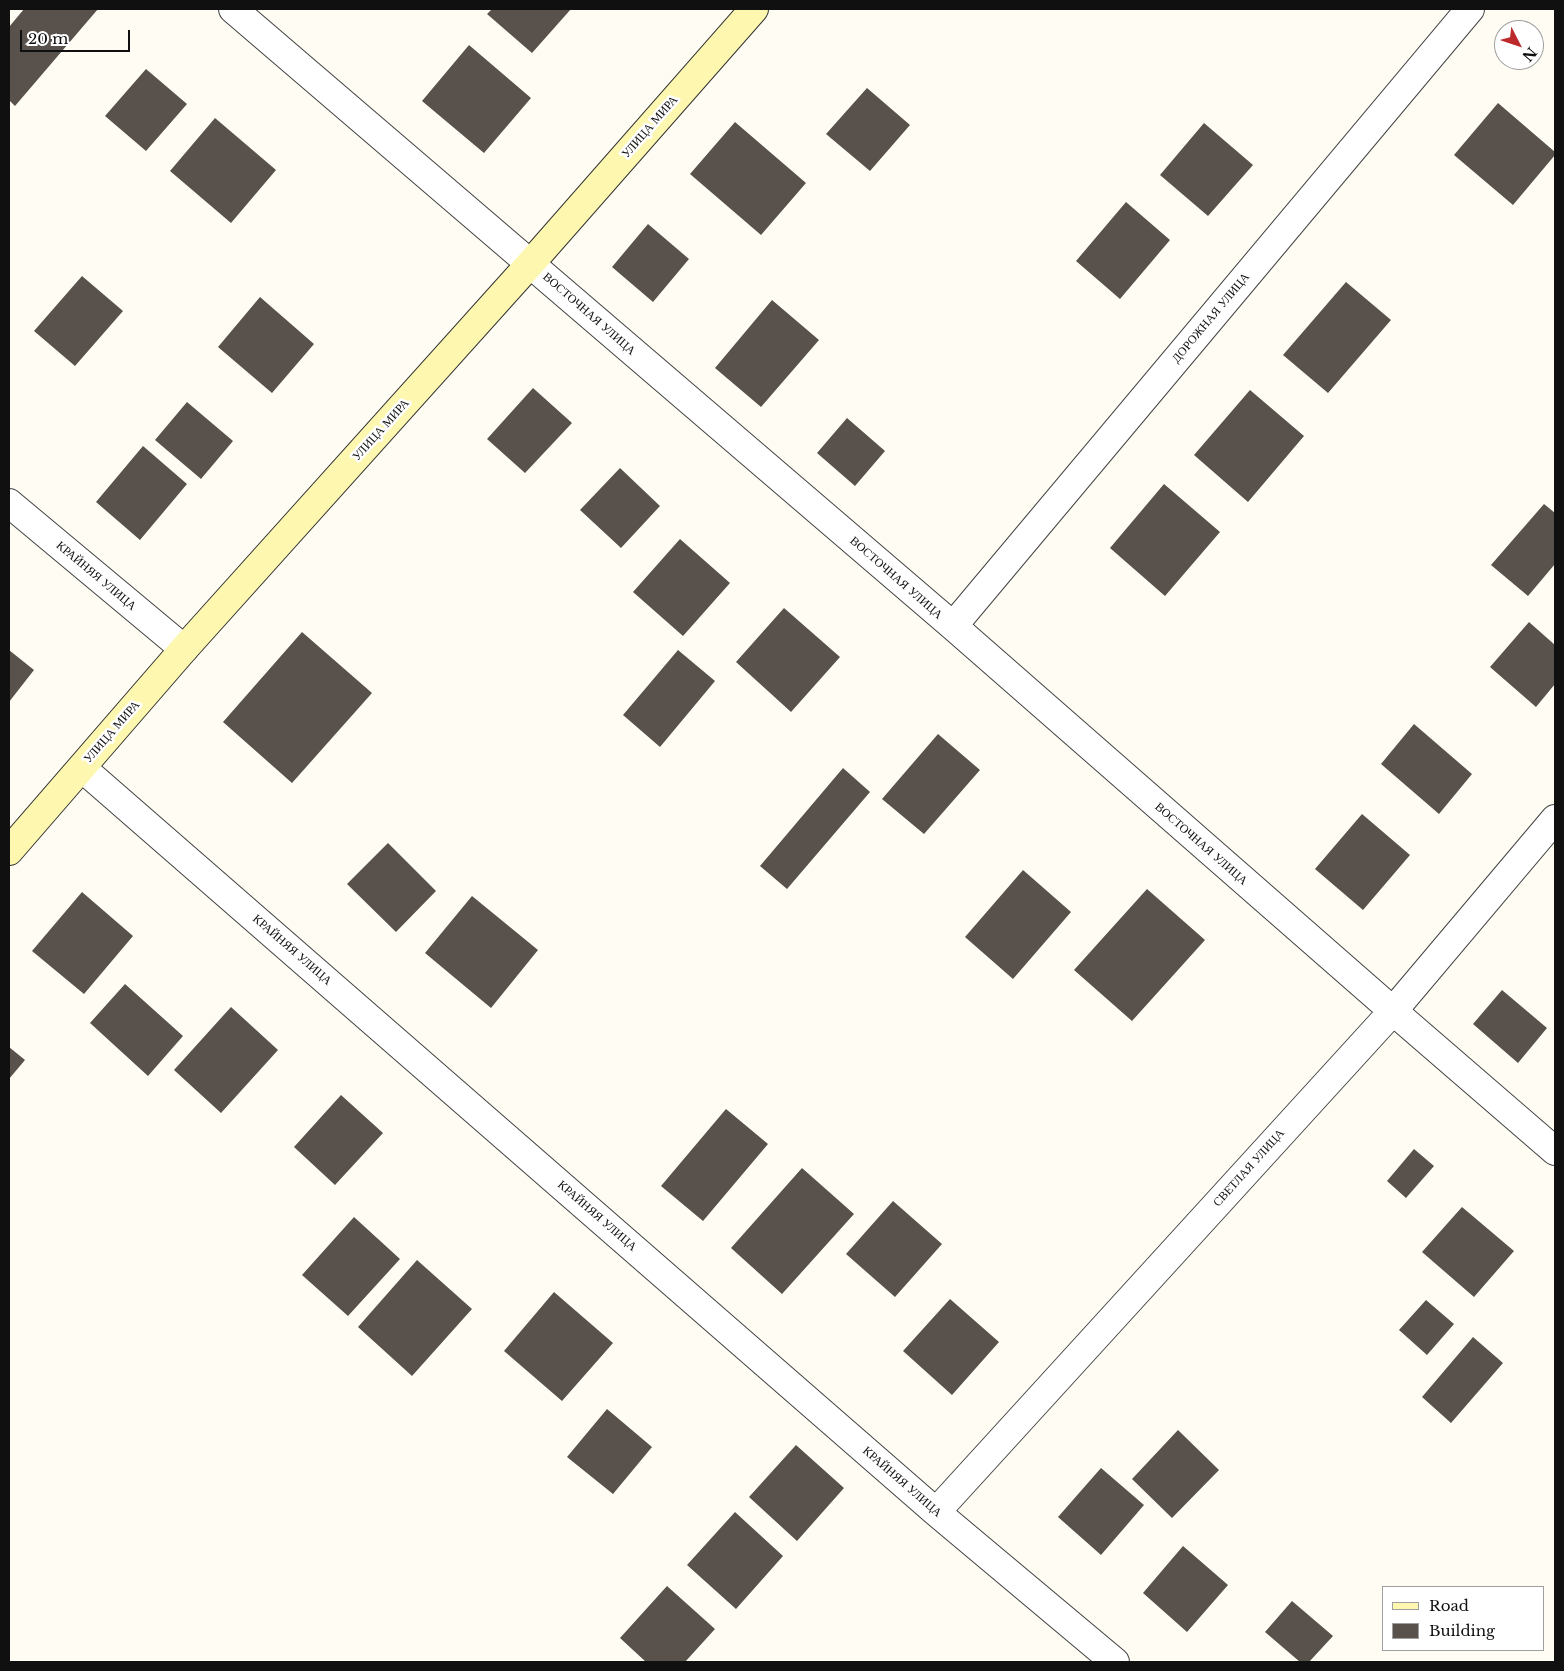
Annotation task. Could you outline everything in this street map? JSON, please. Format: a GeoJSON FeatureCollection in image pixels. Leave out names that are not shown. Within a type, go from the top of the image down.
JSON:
{"type":"FeatureCollection","features":[{"type":"Feature","properties":{"kind":"street","name":"ВОСТОЧНАЯ УЛИЦА"},"geometry":{"type":"LineString","coordinates":[[233,9],[953,626],[1392,1012],[1555,1151]]}},
{"type":"Feature","properties":{"kind":"street","name":"УЛИЦА МИРА"},"geometry":{"type":"LineString","coordinates":[[9,852],[184,649],[530,264],[754,9]]}},
{"type":"Feature","properties":{"kind":"street","name":"ДОРОЖНАЯ УЛИЦА"},"geometry":{"type":"LineString","coordinates":[[953,626],[1470,9]]}},
{"type":"Feature","properties":{"kind":"street","name":"КРАЙНЯЯ УЛИЦА"},"geometry":{"type":"LineString","coordinates":[[9,503],[184,649]]}},
{"type":"Feature","properties":{"kind":"street","name":"КРАЙНЯЯ УЛИЦА"},"geometry":{"type":"LineString","coordinates":[[82,768],[936,1512],[1115,1662]]}},
{"type":"Feature","properties":{"kind":"street","name":"СВЕТЛАЯ УЛИЦА"},"geometry":{"type":"LineString","coordinates":[[936,1512],[1392,1012],[1555,819]]}},
{"type":"Feature","properties":{"kind":"building"},"geometry":{"type":"Polygon","coordinates":[[[24,9],[98,9],[15,106],[9,100],[9,27],[24,9]]]}},
{"type":"Feature","properties":{"kind":"building"},"geometry":{"type":"Polygon","coordinates":[[[492,9],[571,9],[532,53],[487,14],[492,9]]]}},
{"type":"Feature","properties":{"kind":"building"},"geometry":{"type":"Polygon","coordinates":[[[469,45],[531,98],[484,153],[422,101],[469,45]]]}},
{"type":"Feature","properties":{"kind":"building"},"geometry":{"type":"Polygon","coordinates":[[[146,69],[187,104],[146,151],[105,116],[146,69]]]}},
{"type":"Feature","properties":{"kind":"building"},"geometry":{"type":"Polygon","coordinates":[[[867,88],[910,125],[870,171],[826,134],[867,88]]]}},
{"type":"Feature","properties":{"kind":"building"},"geometry":{"type":"Polygon","coordinates":[[[1498,103],[1555,152],[1555,155],[1513,205],[1454,155],[1498,103]]]}},
{"type":"Feature","properties":{"kind":"building"},"geometry":{"type":"Polygon","coordinates":[[[215,118],[276,170],[231,223],[170,171],[215,118]]]}},
{"type":"Feature","properties":{"kind":"building"},"geometry":{"type":"Polygon","coordinates":[[[735,122],[806,183],[761,235],[690,174],[735,122]]]}},
{"type":"Feature","properties":{"kind":"building"},"geometry":{"type":"Polygon","coordinates":[[[1204,123],[1253,165],[1208,216],[1160,175],[1204,123]]]}},
{"type":"Feature","properties":{"kind":"building"},"geometry":{"type":"Polygon","coordinates":[[[1126,202],[1170,240],[1120,299],[1076,261],[1126,202]]]}},
{"type":"Feature","properties":{"kind":"building"},"geometry":{"type":"Polygon","coordinates":[[[648,224],[689,259],[653,302],[612,267],[648,224]]]}},
{"type":"Feature","properties":{"kind":"building"},"geometry":{"type":"Polygon","coordinates":[[[82,276],[123,311],[75,366],[34,331],[82,276]]]}},
{"type":"Feature","properties":{"kind":"building"},"geometry":{"type":"Polygon","coordinates":[[[1346,282],[1391,320],[1328,393],[1283,355],[1346,282]]]}},
{"type":"Feature","properties":{"kind":"building"},"geometry":{"type":"Polygon","coordinates":[[[260,297],[314,344],[272,393],[218,347],[260,297]]]}},
{"type":"Feature","properties":{"kind":"building"},"geometry":{"type":"Polygon","coordinates":[[[772,300],[819,340],[761,407],[715,368],[772,300]]]}},
{"type":"Feature","properties":{"kind":"building"},"geometry":{"type":"Polygon","coordinates":[[[533,388],[572,423],[525,473],[487,439],[533,388]]]}},
{"type":"Feature","properties":{"kind":"building"},"geometry":{"type":"Polygon","coordinates":[[[1250,390],[1304,436],[1248,502],[1194,455],[1250,390]]]}},
{"type":"Feature","properties":{"kind":"building"},"geometry":{"type":"Polygon","coordinates":[[[187,402],[233,441],[201,479],[155,440],[187,402]]]}},
{"type":"Feature","properties":{"kind":"building"},"geometry":{"type":"Polygon","coordinates":[[[847,418],[885,451],[855,486],[817,453],[847,418]]]}},
{"type":"Feature","properties":{"kind":"building"},"geometry":{"type":"Polygon","coordinates":[[[143,446],[187,484],[140,540],[96,502],[143,446]]]}},
{"type":"Feature","properties":{"kind":"building"},"geometry":{"type":"Polygon","coordinates":[[[620,468],[660,506],[621,548],[580,510],[620,468]]]}},
{"type":"Feature","properties":{"kind":"building"},"geometry":{"type":"Polygon","coordinates":[[[1164,484],[1220,532],[1165,596],[1110,548],[1164,484]]]}},
{"type":"Feature","properties":{"kind":"building"},"geometry":{"type":"Polygon","coordinates":[[[1544,504],[1555,513],[1555,564],[1528,596],[1491,565],[1544,504]]]}},
{"type":"Feature","properties":{"kind":"building"},"geometry":{"type":"Polygon","coordinates":[[[680,539],[730,583],[683,636],[633,592],[680,539]]]}},
{"type":"Feature","properties":{"kind":"building"},"geometry":{"type":"Polygon","coordinates":[[[784,608],[840,657],[791,712],[736,662],[784,608]]]}},
{"type":"Feature","properties":{"kind":"building"},"geometry":{"type":"Polygon","coordinates":[[[1529,622],[1555,645],[1555,684],[1536,707],[1490,667],[1529,622]]]}},
{"type":"Feature","properties":{"kind":"building"},"geometry":{"type":"Polygon","coordinates":[[[302,632],[372,693],[292,783],[223,722],[302,632]]]}},
{"type":"Feature","properties":{"kind":"building"},"geometry":{"type":"Polygon","coordinates":[[[9,650],[34,670],[9,702],[9,650]]]}},
{"type":"Feature","properties":{"kind":"building"},"geometry":{"type":"Polygon","coordinates":[[[678,650],[715,681],[660,747],[623,715],[678,650]]]}},
{"type":"Feature","properties":{"kind":"building"},"geometry":{"type":"Polygon","coordinates":[[[1414,724],[1472,774],[1439,814],[1381,764],[1414,724]]]}},
{"type":"Feature","properties":{"kind":"building"},"geometry":{"type":"Polygon","coordinates":[[[938,734],[980,770],[924,834],[882,799],[938,734]]]}},
{"type":"Feature","properties":{"kind":"building"},"geometry":{"type":"Polygon","coordinates":[[[843,768],[870,792],[787,889],[760,866],[843,768]]]}},
{"type":"Feature","properties":{"kind":"building"},"geometry":{"type":"Polygon","coordinates":[[[1362,814],[1410,855],[1363,910],[1315,869],[1362,814]]]}},
{"type":"Feature","properties":{"kind":"building"},"geometry":{"type":"Polygon","coordinates":[[[388,843],[436,891],[396,932],[347,884],[388,843]]]}},
{"type":"Feature","properties":{"kind":"building"},"geometry":{"type":"Polygon","coordinates":[[[1023,870],[1071,912],[1013,979],[965,937],[1023,870]]]}},
{"type":"Feature","properties":{"kind":"building"},"geometry":{"type":"Polygon","coordinates":[[[1147,889],[1205,940],[1132,1021],[1074,970],[1147,889]]]}},
{"type":"Feature","properties":{"kind":"building"},"geometry":{"type":"Polygon","coordinates":[[[82,892],[133,936],[84,994],[32,951],[82,892]]]}},
{"type":"Feature","properties":{"kind":"building"},"geometry":{"type":"Polygon","coordinates":[[[472,896],[538,950],[491,1008],[425,953],[472,896]]]}},
{"type":"Feature","properties":{"kind":"building"},"geometry":{"type":"Polygon","coordinates":[[[125,984],[183,1036],[148,1076],[90,1023],[125,984]]]}},
{"type":"Feature","properties":{"kind":"building"},"geometry":{"type":"Polygon","coordinates":[[[1502,990],[1547,1028],[1518,1063],[1473,1024],[1502,990]]]}},
{"type":"Feature","properties":{"kind":"building"},"geometry":{"type":"Polygon","coordinates":[[[231,1007],[278,1050],[221,1113],[174,1070],[231,1007]]]}},
{"type":"Feature","properties":{"kind":"building"},"geometry":{"type":"Polygon","coordinates":[[[9,1047],[25,1060],[9,1079],[9,1047]]]}},
{"type":"Feature","properties":{"kind":"building"},"geometry":{"type":"Polygon","coordinates":[[[341,1095],[383,1133],[335,1185],[294,1147],[341,1095]]]}},
{"type":"Feature","properties":{"kind":"building"},"geometry":{"type":"Polygon","coordinates":[[[726,1109],[768,1144],[703,1221],[661,1186],[726,1109]]]}},
{"type":"Feature","properties":{"kind":"building"},"geometry":{"type":"Polygon","coordinates":[[[1414,1149],[1434,1166],[1406,1198],[1387,1181],[1414,1149]]]}},
{"type":"Feature","properties":{"kind":"building"},"geometry":{"type":"Polygon","coordinates":[[[802,1168],[854,1214],[782,1294],[731,1248],[802,1168]]]}},
{"type":"Feature","properties":{"kind":"building"},"geometry":{"type":"Polygon","coordinates":[[[893,1201],[942,1244],[895,1297],[846,1254],[893,1201]]]}},
{"type":"Feature","properties":{"kind":"building"},"geometry":{"type":"Polygon","coordinates":[[[1462,1207],[1514,1251],[1474,1297],[1422,1252],[1462,1207]]]}},
{"type":"Feature","properties":{"kind":"building"},"geometry":{"type":"Polygon","coordinates":[[[354,1217],[400,1259],[348,1316],[302,1275],[354,1217]]]}},
{"type":"Feature","properties":{"kind":"building"},"geometry":{"type":"Polygon","coordinates":[[[417,1260],[472,1309],[412,1376],[358,1327],[417,1260]]]}},
{"type":"Feature","properties":{"kind":"building"},"geometry":{"type":"Polygon","coordinates":[[[554,1292],[613,1343],[562,1401],[504,1351],[554,1292]]]}},
{"type":"Feature","properties":{"kind":"building"},"geometry":{"type":"Polygon","coordinates":[[[950,1299],[999,1342],[952,1395],[903,1351],[950,1299]]]}},
{"type":"Feature","properties":{"kind":"building"},"geometry":{"type":"Polygon","coordinates":[[[1426,1300],[1454,1324],[1427,1355],[1399,1330],[1426,1300]]]}},
{"type":"Feature","properties":{"kind":"building"},"geometry":{"type":"Polygon","coordinates":[[[1473,1337],[1503,1363],[1451,1423],[1422,1397],[1473,1337]]]}},
{"type":"Feature","properties":{"kind":"building"},"geometry":{"type":"Polygon","coordinates":[[[607,1409],[652,1447],[613,1494],[567,1457],[607,1409]]]}},
{"type":"Feature","properties":{"kind":"building"},"geometry":{"type":"Polygon","coordinates":[[[1178,1430],[1219,1470],[1172,1518],[1132,1479],[1178,1430]]]}},
{"type":"Feature","properties":{"kind":"building"},"geometry":{"type":"Polygon","coordinates":[[[796,1445],[844,1488],[797,1541],[749,1497],[796,1445]]]}},
{"type":"Feature","properties":{"kind":"building"},"geometry":{"type":"Polygon","coordinates":[[[1101,1468],[1144,1505],[1101,1555],[1058,1517],[1101,1468]]]}},
{"type":"Feature","properties":{"kind":"building"},"geometry":{"type":"Polygon","coordinates":[[[735,1512],[783,1556],[736,1609],[687,1565],[735,1512]]]}},
{"type":"Feature","properties":{"kind":"building"},"geometry":{"type":"Polygon","coordinates":[[[1183,1546],[1228,1585],[1187,1632],[1143,1593],[1183,1546]]]}},
{"type":"Feature","properties":{"kind":"building"},"geometry":{"type":"Polygon","coordinates":[[[667,1586],[715,1629],[685,1662],[646,1662],[620,1638],[667,1586]]]}},
{"type":"Feature","properties":{"kind":"building"},"geometry":{"type":"Polygon","coordinates":[[[1292,1601],[1333,1636],[1309,1662],[1300,1662],[1265,1632],[1292,1601]]]}}]}
